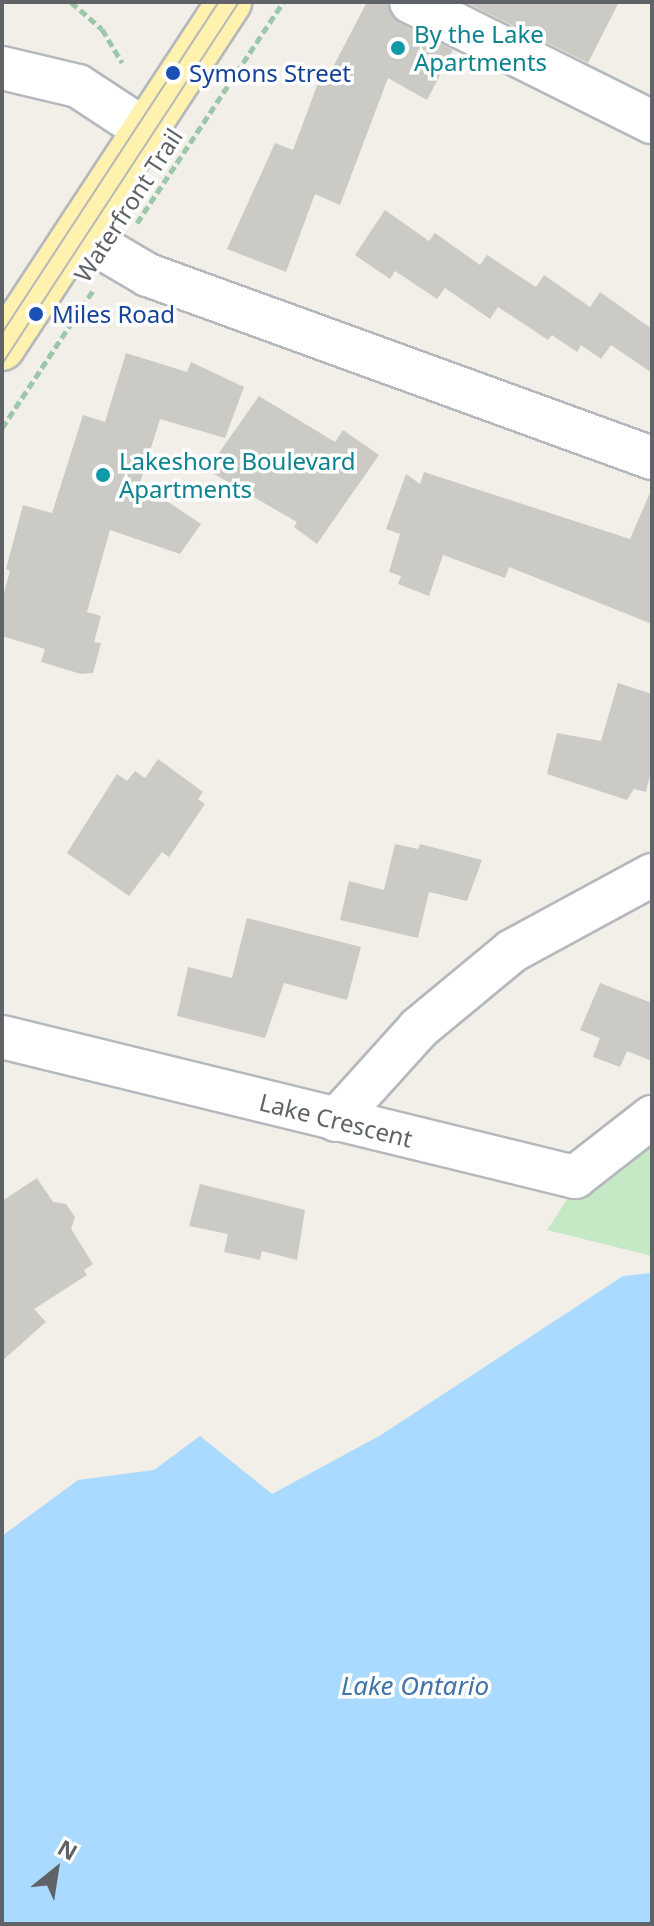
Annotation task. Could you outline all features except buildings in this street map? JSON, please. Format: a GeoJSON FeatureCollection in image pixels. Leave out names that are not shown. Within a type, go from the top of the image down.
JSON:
{"type":"FeatureCollection","features":[{"type":"Feature","properties":{"kind":"main road"},"geometry":{"type":"LineString","coordinates":[[2,348],[229,2]]}},
{"type":"Feature","properties":{"kind":"street"},"geometry":{"type":"LineString","coordinates":[[411,2],[652,122]]}},
{"type":"Feature","properties":{"kind":"street"},"geometry":{"type":"LineString","coordinates":[[2,68],[78,86],[145,130]]}},
{"type":"Feature","properties":{"kind":"street"},"geometry":{"type":"LineString","coordinates":[[78,234],[148,275],[652,458]]}},
{"type":"Feature","properties":{"kind":"street"},"geometry":{"type":"LineString","coordinates":[[336,1120],[419,1028],[512,951],[652,875]]}},
{"type":"Feature","properties":{"kind":"street","name":"Lake Crescent"},"geometry":{"type":"LineString","coordinates":[[2,1037],[575,1177],[652,1117]]}},
{"type":"Feature","properties":{"kind":"path"},"geometry":{"type":"LineString","coordinates":[[71,2],[102,29],[122,62]]}},
{"type":"Feature","properties":{"kind":"path","name":"Waterfront Trail"},"geometry":{"type":"LineString","coordinates":[[2,428],[283,2]]}},
{"type":"Feature","properties":{"kind":"green space"},"geometry":{"type":"Polygon","coordinates":[[[652,1142],[652,1256],[547,1230],[570,1195],[652,1142]]]}},
{"type":"Feature","properties":{"kind":"water","name":"Lake Ontario"},"geometry":{"type":"Polygon","coordinates":[[[652,1273],[652,1924],[2,1924],[2,1536],[78,1480],[154,1470],[200,1436],[272,1494],[381,1435],[623,1276],[652,1273]]]}},
{"type":"Feature","properties":{"kind":"tram line"},"geometry":{"type":"LineString","coordinates":[[2,333],[219,2]]}},
{"type":"Feature","properties":{"kind":"tram line"},"geometry":{"type":"LineString","coordinates":[[2,364],[239,2]]}},
{"type":"Feature","properties":{"kind":"place","name":"By the Lake Apartments"},"geometry":{"type":"Point","coordinates":[398,48]}},
{"type":"Feature","properties":{"kind":"place","name":"Symons Street"},"geometry":{"type":"Point","coordinates":[173,73]}},
{"type":"Feature","properties":{"kind":"place","name":"Miles Road"},"geometry":{"type":"Point","coordinates":[36,314]}},
{"type":"Feature","properties":{"kind":"place","name":"Lakeshore Boulevard Apartments"},"geometry":{"type":"Point","coordinates":[103,475]}}]}
